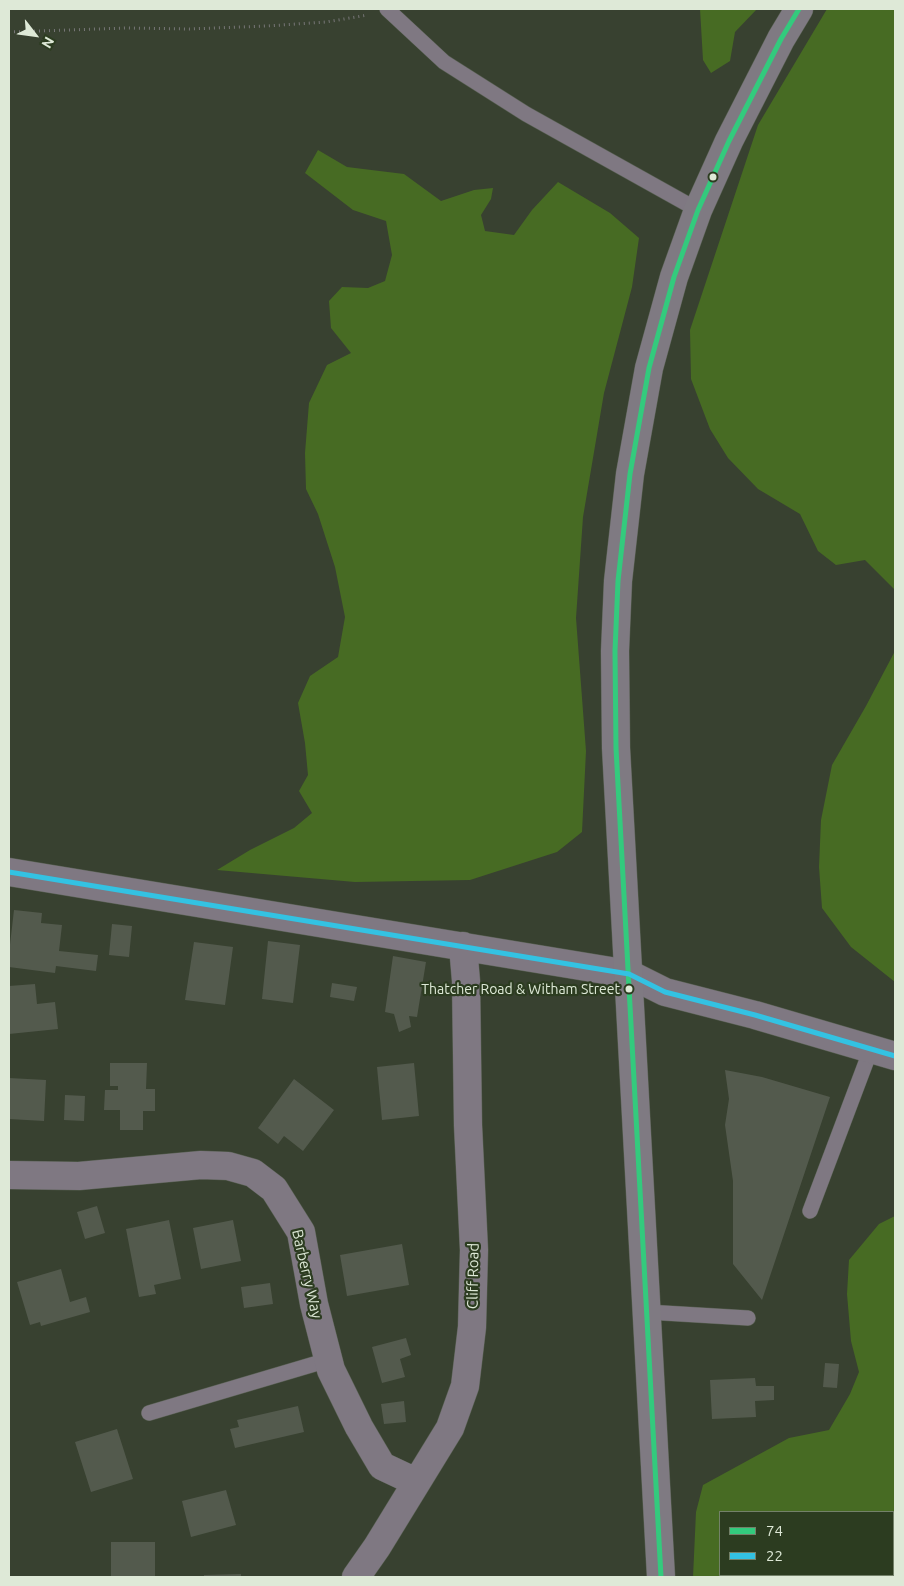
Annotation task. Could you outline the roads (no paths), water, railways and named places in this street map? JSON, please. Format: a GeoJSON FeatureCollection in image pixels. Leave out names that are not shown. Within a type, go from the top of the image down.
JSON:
{"type":"FeatureCollection","features":[{"type":"Feature","properties":{"kind":"main road"},"geometry":{"type":"LineString","coordinates":[[661,1577],[616,748],[615,651],[618,581],[630,474],[649,368],[674,277],[698,210],[729,141],[781,38],[799,9]]}},
{"type":"Feature","properties":{"kind":"street"},"geometry":{"type":"LineString","coordinates":[[9,872],[629,974],[665,992],[883,1053]]}},
{"type":"Feature","properties":{"kind":"street","name":"Cliff Road"},"geometry":{"type":"LineString","coordinates":[[356,1577],[378,1547],[450,1428],[465,1386],[472,1327],[474,1250],[468,1125],[466,981],[463,946]]}},
{"type":"Feature","properties":{"kind":"street","name":"Barberry Way"},"geometry":{"type":"LineString","coordinates":[[9,1175],[79,1176],[201,1165],[228,1166],[253,1172],[274,1188],[301,1232],[314,1304],[328,1360],[359,1428],[382,1466],[416,1482]]}},
{"type":"Feature","properties":{"kind":"lane"},"geometry":{"type":"LineString","coordinates":[[388,10],[444,62],[526,114],[698,210]]}},
{"type":"Feature","properties":{"kind":"lane"},"geometry":{"type":"LineString","coordinates":[[810,1211],[883,1053]]}},
{"type":"Feature","properties":{"kind":"lane"},"geometry":{"type":"LineString","coordinates":[[647,1312],[748,1318]]}},
{"type":"Feature","properties":{"kind":"lane"},"geometry":{"type":"LineString","coordinates":[[149,1414],[328,1360]]}},
{"type":"Feature","properties":{"kind":"place","name":"Thatcher Road & Witham Street"},"geometry":{"type":"Point","coordinates":[629,989]}}]}
